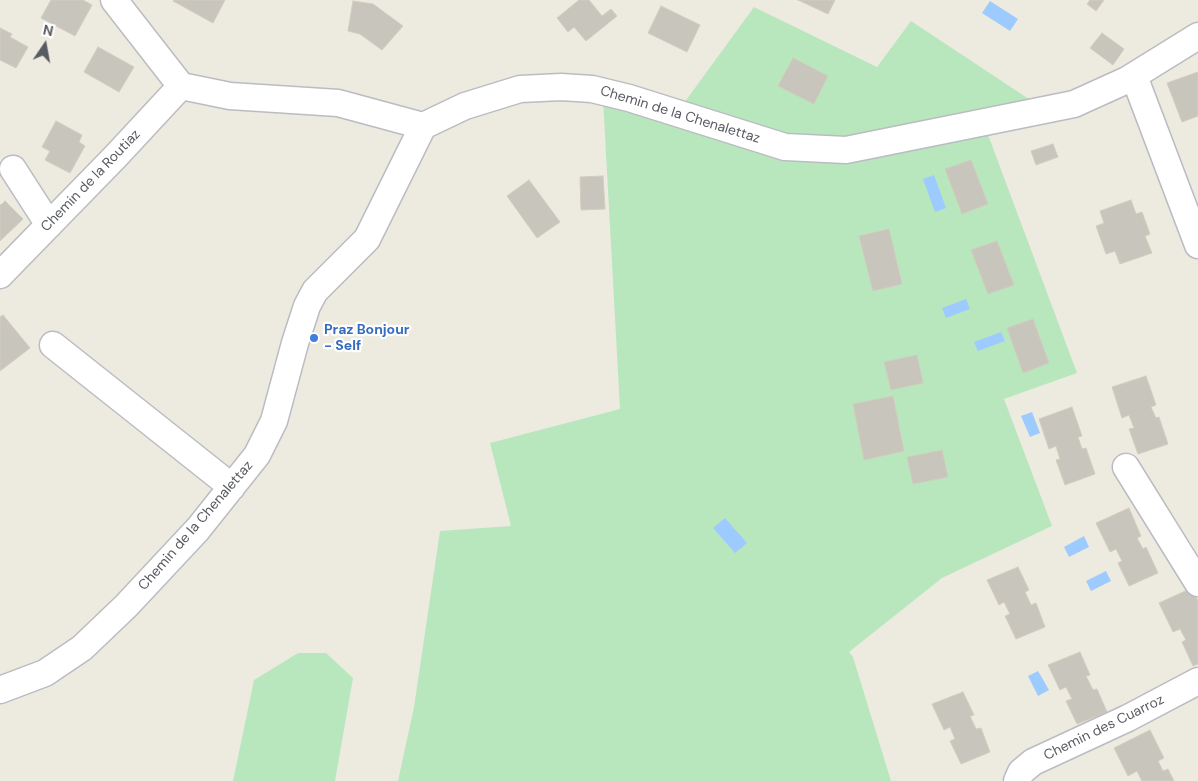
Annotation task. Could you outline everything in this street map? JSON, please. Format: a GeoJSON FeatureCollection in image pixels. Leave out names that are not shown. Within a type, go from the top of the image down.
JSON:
{"type":"FeatureCollection","features":[{"type":"Feature","properties":{"kind":"street"},"geometry":{"type":"LineString","coordinates":[[114,0],[181,86],[230,96],[338,103],[423,126]]}},
{"type":"Feature","properties":{"kind":"street","name":"Chemin de la Chenalettaz"},"geometry":{"type":"LineString","coordinates":[[0,690],[45,672],[82,648],[126,606],[191,536],[257,455],[274,421],[307,306],[315,292],[367,239],[423,126],[466,106],[520,89],[561,87],[592,89],[629,98],[785,146],[846,150],[1074,104],[1134,76],[1198,36]]}},
{"type":"Feature","properties":{"kind":"street"},"geometry":{"type":"LineString","coordinates":[[1134,76],[1198,245]]}},
{"type":"Feature","properties":{"kind":"street","name":"Chemin de la Routiaz"},"geometry":{"type":"LineString","coordinates":[[0,275],[181,86]]}},
{"type":"Feature","properties":{"kind":"street"},"geometry":{"type":"LineString","coordinates":[[14,169],[49,225]]}},
{"type":"Feature","properties":{"kind":"street"},"geometry":{"type":"LineString","coordinates":[[53,345],[232,487]]}},
{"type":"Feature","properties":{"kind":"street"},"geometry":{"type":"LineString","coordinates":[[1126,467],[1198,583]]}},
{"type":"Feature","properties":{"kind":"street","name":"Chemin des Cuarroz"},"geometry":{"type":"LineString","coordinates":[[1017,781],[1021,772],[1033,762],[1128,718],[1198,681]]}},
{"type":"Feature","properties":{"kind":"green space"},"geometry":{"type":"Polygon","coordinates":[[[754,7],[877,67],[911,21],[1041,107],[984,124],[1077,373],[1004,399],[1052,526],[942,578],[849,652],[853,657],[891,781],[398,781],[414,707],[440,531],[511,526],[490,443],[620,409],[603,99],[684,103],[754,7]]]}},
{"type":"Feature","properties":{"kind":"green space"},"geometry":{"type":"Polygon","coordinates":[[[298,653],[326,653],[353,678],[335,781],[233,781],[254,680],[298,653]]]}},
{"type":"Feature","properties":{"kind":"water"},"geometry":{"type":"Polygon","coordinates":[[[990,1],[1018,19],[1010,31],[982,13],[990,1]]]}},
{"type":"Feature","properties":{"kind":"water"},"geometry":{"type":"Polygon","coordinates":[[[934,175],[946,208],[935,212],[923,179],[934,175]]]}},
{"type":"Feature","properties":{"kind":"water"},"geometry":{"type":"Polygon","coordinates":[[[966,299],[970,309],[946,318],[942,308],[966,299]]]}},
{"type":"Feature","properties":{"kind":"water"},"geometry":{"type":"Polygon","coordinates":[[[1001,332],[1005,341],[978,351],[974,342],[1001,332]]]}},
{"type":"Feature","properties":{"kind":"water"},"geometry":{"type":"Polygon","coordinates":[[[1032,412],[1040,433],[1030,437],[1021,416],[1032,412]]]}},
{"type":"Feature","properties":{"kind":"water"},"geometry":{"type":"Polygon","coordinates":[[[725,518],[747,543],[735,553],[713,528],[725,518]]]}},
{"type":"Feature","properties":{"kind":"water"},"geometry":{"type":"Polygon","coordinates":[[[1084,536],[1089,547],[1069,557],[1064,547],[1084,536]]]}},
{"type":"Feature","properties":{"kind":"water"},"geometry":{"type":"Polygon","coordinates":[[[1106,571],[1111,581],[1091,591],[1086,581],[1106,571]]]}},
{"type":"Feature","properties":{"kind":"water"},"geometry":{"type":"Polygon","coordinates":[[[1038,671],[1049,690],[1038,696],[1028,676],[1038,671]]]}},
{"type":"Feature","properties":{"kind":"building"},"geometry":{"type":"Polygon","coordinates":[[[51,0],[83,0],[92,5],[75,36],[41,18],[51,0]]]}},
{"type":"Feature","properties":{"kind":"building"},"geometry":{"type":"Polygon","coordinates":[[[174,0],[225,0],[213,23],[174,0]]]}},
{"type":"Feature","properties":{"kind":"building"},"geometry":{"type":"Polygon","coordinates":[[[579,0],[589,0],[602,16],[611,9],[617,16],[586,41],[574,27],[568,32],[557,18],[579,0]]]}},
{"type":"Feature","properties":{"kind":"building"},"geometry":{"type":"Polygon","coordinates":[[[798,0],[835,0],[828,14],[798,0]]]}},
{"type":"Feature","properties":{"kind":"building"},"geometry":{"type":"Polygon","coordinates":[[[1090,0],[1104,0],[1096,11],[1087,4],[1090,0]]]}},
{"type":"Feature","properties":{"kind":"building"},"geometry":{"type":"Polygon","coordinates":[[[353,1],[373,4],[403,26],[382,50],[360,34],[348,31],[353,1]]]}},
{"type":"Feature","properties":{"kind":"building"},"geometry":{"type":"Polygon","coordinates":[[[661,6],[700,25],[687,52],[648,33],[661,6]]]}},
{"type":"Feature","properties":{"kind":"building"},"geometry":{"type":"Polygon","coordinates":[[[0,28],[12,34],[10,37],[28,47],[16,68],[0,60],[0,28]]]}},
{"type":"Feature","properties":{"kind":"building"},"geometry":{"type":"Polygon","coordinates":[[[1102,33],[1124,49],[1113,65],[1090,48],[1102,33]]]}},
{"type":"Feature","properties":{"kind":"building"},"geometry":{"type":"Polygon","coordinates":[[[98,47],[134,67],[119,92],[84,72],[98,47]]]}},
{"type":"Feature","properties":{"kind":"building"},"geometry":{"type":"Polygon","coordinates":[[[793,58],[828,76],[814,104],[778,86],[793,58]]]}},
{"type":"Feature","properties":{"kind":"building"},"geometry":{"type":"Polygon","coordinates":[[[1198,72],[1198,116],[1182,122],[1167,83],[1198,72]]]}},
{"type":"Feature","properties":{"kind":"building"},"geometry":{"type":"Polygon","coordinates":[[[56,121],[82,135],[79,142],[85,146],[70,173],[45,160],[50,151],[42,147],[56,121]]]}},
{"type":"Feature","properties":{"kind":"building"},"geometry":{"type":"Polygon","coordinates":[[[1053,144],[1058,157],[1036,165],[1031,151],[1053,144]]]}},
{"type":"Feature","properties":{"kind":"building"},"geometry":{"type":"Polygon","coordinates":[[[971,160],[988,204],[962,214],[945,169],[971,160]]]}},
{"type":"Feature","properties":{"kind":"building"},"geometry":{"type":"Polygon","coordinates":[[[603,176],[605,209],[581,210],[580,177],[603,176]]]}},
{"type":"Feature","properties":{"kind":"building"},"geometry":{"type":"Polygon","coordinates":[[[529,180],[560,222],[537,238],[507,196],[529,180]]]}},
{"type":"Feature","properties":{"kind":"building"},"geometry":{"type":"Polygon","coordinates":[[[1131,200],[1136,214],[1142,212],[1150,234],[1145,236],[1152,253],[1120,264],[1115,251],[1106,254],[1096,226],[1104,223],[1100,211],[1131,200]]]}},
{"type":"Feature","properties":{"kind":"building"},"geometry":{"type":"Polygon","coordinates":[[[5,201],[23,219],[0,241],[0,204],[5,201]]]}},
{"type":"Feature","properties":{"kind":"building"},"geometry":{"type":"Polygon","coordinates":[[[889,229],[902,284],[873,291],[859,236],[889,229]]]}},
{"type":"Feature","properties":{"kind":"building"},"geometry":{"type":"Polygon","coordinates":[[[997,241],[1014,285],[988,294],[971,250],[997,241]]]}},
{"type":"Feature","properties":{"kind":"building"},"geometry":{"type":"Polygon","coordinates":[[[3,315],[30,348],[0,371],[0,317],[3,315]]]}},
{"type":"Feature","properties":{"kind":"building"},"geometry":{"type":"Polygon","coordinates":[[[1033,319],[1049,363],[1023,373],[1007,328],[1033,319]]]}},
{"type":"Feature","properties":{"kind":"building"},"geometry":{"type":"Polygon","coordinates":[[[917,355],[923,383],[891,390],[884,362],[917,355]]]}},
{"type":"Feature","properties":{"kind":"building"},"geometry":{"type":"Polygon","coordinates":[[[1146,376],[1156,405],[1151,407],[1156,418],[1159,417],[1168,444],[1138,454],[1129,429],[1134,428],[1129,415],[1122,418],[1112,387],[1146,376]]]}},
{"type":"Feature","properties":{"kind":"building"},"geometry":{"type":"Polygon","coordinates":[[[893,396],[904,451],[864,460],[853,404],[893,396]]]}},
{"type":"Feature","properties":{"kind":"building"},"geometry":{"type":"Polygon","coordinates":[[[1072,407],[1082,436],[1078,437],[1082,449],[1086,448],[1095,474],[1065,485],[1056,460],[1060,459],[1056,446],[1049,449],[1039,419],[1072,407]]]}},
{"type":"Feature","properties":{"kind":"building"},"geometry":{"type":"Polygon","coordinates":[[[942,450],[948,477],[913,484],[907,457],[942,450]]]}},
{"type":"Feature","properties":{"kind":"building"},"geometry":{"type":"Polygon","coordinates":[[[1129,508],[1141,536],[1137,538],[1143,549],[1146,547],[1158,573],[1129,586],[1118,563],[1122,561],[1116,549],[1110,552],[1096,523],[1129,508]]]}},
{"type":"Feature","properties":{"kind":"building"},"geometry":{"type":"Polygon","coordinates":[[[1018,567],[1029,590],[1025,592],[1031,605],[1036,603],[1045,627],[1016,639],[1005,616],[1010,614],[1004,602],[999,605],[987,580],[1018,567]]]}},
{"type":"Feature","properties":{"kind":"building"},"geometry":{"type":"Polygon","coordinates":[[[1192,588],[1198,601],[1198,664],[1193,666],[1182,642],[1186,640],[1180,629],[1173,632],[1159,603],[1192,588]]]}},
{"type":"Feature","properties":{"kind":"building"},"geometry":{"type":"Polygon","coordinates":[[[1080,652],[1090,675],[1086,676],[1093,690],[1097,689],[1107,712],[1077,724],[1066,701],[1072,699],[1066,687],[1060,690],[1048,665],[1080,652]]]}},
{"type":"Feature","properties":{"kind":"building"},"geometry":{"type":"Polygon","coordinates":[[[963,692],[974,715],[970,716],[976,729],[981,728],[990,752],[961,764],[950,741],[955,739],[950,727],[944,730],[932,704],[963,692]]]}},
{"type":"Feature","properties":{"kind":"building"},"geometry":{"type":"Polygon","coordinates":[[[1150,730],[1164,758],[1158,761],[1163,771],[1168,769],[1174,781],[1142,781],[1137,771],[1128,776],[1114,748],[1150,730]]]}},
{"type":"Feature","properties":{"kind":"place","name":"Praz Bonjour - Self"},"geometry":{"type":"Point","coordinates":[314,338]}}]}
